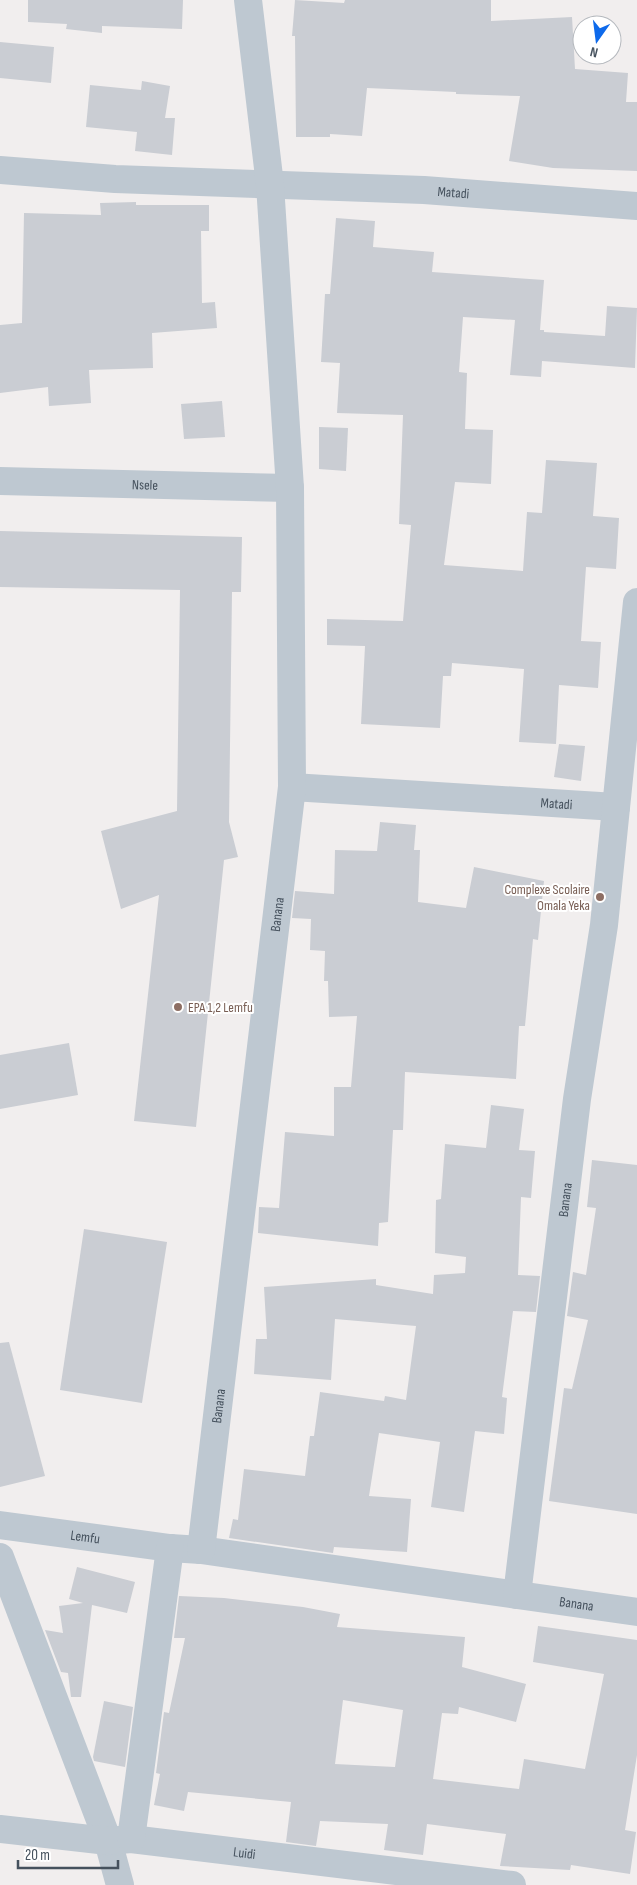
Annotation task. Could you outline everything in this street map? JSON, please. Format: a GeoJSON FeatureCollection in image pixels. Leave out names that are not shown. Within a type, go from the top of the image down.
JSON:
{"type":"FeatureCollection","features":[{"type":"Feature","properties":{"kind":"street","name":"Banana"},"geometry":{"type":"LineString","coordinates":[[201,1550],[292,786],[290,488],[270,185],[248,0]]}},
{"type":"Feature","properties":{"kind":"street"},"geometry":{"type":"LineString","coordinates":[[0,170],[115,179],[270,185]]}},
{"type":"Feature","properties":{"kind":"street","name":"Matadi"},"geometry":{"type":"LineString","coordinates":[[270,185],[424,190],[637,206]]}},
{"type":"Feature","properties":{"kind":"street","name":"Nsele"},"geometry":{"type":"LineString","coordinates":[[0,481],[290,488]]}},
{"type":"Feature","properties":{"kind":"street"},"geometry":{"type":"LineString","coordinates":[[616,807],[637,602]]}},
{"type":"Feature","properties":{"kind":"street","name":"Matadi"},"geometry":{"type":"LineString","coordinates":[[292,786],[616,807]]}},
{"type":"Feature","properties":{"kind":"street","name":"Banana"},"geometry":{"type":"LineString","coordinates":[[517,1594],[577,1099],[604,925],[616,807]]}},
{"type":"Feature","properties":{"kind":"street","name":"Lemfu"},"geometry":{"type":"LineString","coordinates":[[0,1525],[170,1548]]}},
{"type":"Feature","properties":{"kind":"street","name":"Banana"},"geometry":{"type":"LineString","coordinates":[[170,1548],[201,1550],[637,1612]]}},
{"type":"Feature","properties":{"kind":"street"},"geometry":{"type":"LineString","coordinates":[[120,1885],[120,1840],[170,1548]]}},
{"type":"Feature","properties":{"kind":"street"},"geometry":{"type":"LineString","coordinates":[[0,1557],[120,1840]]}},
{"type":"Feature","properties":{"kind":"street","name":"Luidi"},"geometry":{"type":"LineString","coordinates":[[0,1829],[120,1840],[496,1884]]}},
{"type":"Feature","properties":{"kind":"building"},"geometry":{"type":"Polygon","coordinates":[[[28,0],[183,0],[182,29],[102,26],[102,33],[66,29],[67,24],[28,22],[28,0]]]}},
{"type":"Feature","properties":{"kind":"building"},"geometry":{"type":"Polygon","coordinates":[[[295,0],[344,3],[345,0],[491,0],[491,21],[572,17],[572,65],[575,65],[575,69],[628,73],[626,102],[637,102],[637,171],[553,168],[509,161],[520,96],[367,88],[362,136],[330,134],[330,137],[296,137],[295,36],[292,36],[295,0]]]}},
{"type":"Feature","properties":{"kind":"building"},"geometry":{"type":"Polygon","coordinates":[[[0,42],[54,47],[51,83],[0,78],[0,42]]]}},
{"type":"Feature","properties":{"kind":"building"},"geometry":{"type":"Polygon","coordinates":[[[142,81],[170,86],[165,118],[175,118],[172,155],[135,151],[137,132],[86,127],[90,85],[141,90],[142,81]]]}},
{"type":"Feature","properties":{"kind":"building"},"geometry":{"type":"Polygon","coordinates":[[[136,202],[136,205],[209,205],[209,231],[201,231],[202,303],[215,302],[217,328],[152,333],[153,368],[89,370],[91,403],[49,406],[48,387],[0,393],[0,325],[22,323],[24,213],[101,215],[100,203],[136,202]]]}},
{"type":"Feature","properties":{"kind":"building"},"geometry":{"type":"Polygon","coordinates":[[[336,218],[375,221],[373,247],[434,252],[432,272],[544,280],[540,330],[544,330],[544,332],[605,336],[607,306],[637,308],[635,368],[542,361],[541,377],[510,375],[515,320],[463,317],[459,372],[467,373],[465,429],[493,430],[491,484],[455,482],[444,565],[523,571],[527,512],[542,513],[546,460],[597,463],[593,516],[619,518],[616,569],[586,567],[581,641],[601,642],[598,688],[559,685],[556,744],[519,742],[524,669],[452,663],[451,676],[443,676],[440,728],[361,724],[365,646],[327,645],[327,619],[403,621],[411,525],[399,524],[403,415],[337,413],[340,363],[321,362],[325,294],[330,294],[336,218]]]}},
{"type":"Feature","properties":{"kind":"building"},"geometry":{"type":"Polygon","coordinates":[[[222,401],[225,437],[184,439],[181,404],[222,401]]]}},
{"type":"Feature","properties":{"kind":"building"},"geometry":{"type":"Polygon","coordinates":[[[319,427],[348,428],[346,471],[319,469],[319,427]]]}},
{"type":"Feature","properties":{"kind":"building"},"geometry":{"type":"Polygon","coordinates":[[[0,531],[242,537],[241,592],[232,592],[229,822],[238,857],[224,860],[196,1127],[134,1121],[159,895],[121,909],[101,831],[177,811],[180,590],[0,587],[0,531]]]}},
{"type":"Feature","properties":{"kind":"building"},"geometry":{"type":"Polygon","coordinates":[[[559,744],[585,746],[581,781],[554,777],[559,744]]]}},
{"type":"Feature","properties":{"kind":"building"},"geometry":{"type":"Polygon","coordinates":[[[380,822],[416,825],[414,850],[420,850],[418,902],[466,908],[474,867],[544,881],[538,940],[533,939],[525,1026],[519,1026],[516,1079],[405,1072],[403,1130],[393,1130],[388,1222],[379,1223],[378,1246],[258,1233],[259,1207],[279,1208],[285,1132],[334,1136],[334,1087],[351,1087],[357,1016],[329,1017],[328,981],[324,981],[325,951],[310,950],[311,919],[292,918],[295,891],[334,894],[335,850],[377,851],[380,822]]]}},
{"type":"Feature","properties":{"kind":"building"},"geometry":{"type":"Polygon","coordinates":[[[69,1043],[78,1095],[0,1109],[0,1055],[69,1043]]]}},
{"type":"Feature","properties":{"kind":"building"},"geometry":{"type":"Polygon","coordinates":[[[491,1105],[524,1109],[519,1150],[535,1151],[531,1198],[521,1197],[518,1275],[540,1276],[536,1312],[513,1311],[502,1397],[507,1398],[504,1434],[475,1431],[464,1512],[431,1507],[440,1442],[379,1433],[369,1496],[411,1499],[407,1552],[334,1547],[333,1553],[229,1538],[233,1519],[238,1520],[244,1469],[305,1476],[310,1436],[314,1436],[320,1392],[384,1401],[385,1396],[406,1400],[416,1326],[335,1319],[331,1380],[254,1374],[256,1339],[267,1339],[264,1287],[376,1279],[376,1285],[433,1294],[434,1275],[465,1273],[466,1257],[435,1253],[436,1200],[441,1199],[445,1144],[486,1148],[491,1105]]]}},
{"type":"Feature","properties":{"kind":"building"},"geometry":{"type":"Polygon","coordinates":[[[592,1160],[637,1165],[637,1514],[549,1501],[564,1388],[572,1389],[588,1320],[567,1316],[573,1272],[586,1275],[596,1208],[587,1207],[592,1160]]]}},
{"type":"Feature","properties":{"kind":"building"},"geometry":{"type":"Polygon","coordinates":[[[84,1229],[167,1242],[142,1403],[60,1390],[84,1229]]]}},
{"type":"Feature","properties":{"kind":"building"},"geometry":{"type":"Polygon","coordinates":[[[9,1342],[45,1476],[0,1487],[0,1343],[9,1342]]]}},
{"type":"Feature","properties":{"kind":"building"},"geometry":{"type":"Polygon","coordinates":[[[77,1567],[135,1582],[127,1613],[92,1605],[81,1697],[71,1697],[68,1673],[61,1672],[45,1630],[63,1633],[59,1606],[83,1603],[69,1599],[77,1567]]]}},
{"type":"Feature","properties":{"kind":"building"},"geometry":{"type":"Polygon","coordinates":[[[179,1596],[224,1598],[303,1607],[340,1614],[337,1627],[465,1637],[462,1667],[526,1684],[516,1722],[459,1707],[458,1714],[442,1713],[433,1779],[519,1789],[524,1759],[585,1769],[604,1674],[533,1662],[538,1626],[637,1640],[637,1755],[625,1830],[636,1832],[630,1874],[571,1865],[570,1870],[500,1866],[506,1834],[427,1824],[423,1855],[384,1850],[388,1824],[320,1821],[316,1846],[286,1842],[291,1802],[188,1792],[184,1811],[154,1805],[160,1774],[156,1773],[164,1712],[169,1713],[185,1638],[174,1638],[179,1596]],[[343,1700],[335,1764],[395,1767],[403,1710],[343,1700]]]}},
{"type":"Feature","properties":{"kind":"building"},"geometry":{"type":"Polygon","coordinates":[[[104,1701],[133,1707],[125,1767],[94,1761],[93,1757],[104,1701]]]}},
{"type":"Feature","properties":{"kind":"place","name":"Complexe Scolaire Omala Yeka"},"geometry":{"type":"Point","coordinates":[600,897]}},
{"type":"Feature","properties":{"kind":"place","name":"EPA 1,2 Lemfu"},"geometry":{"type":"Point","coordinates":[178,1007]}}]}
